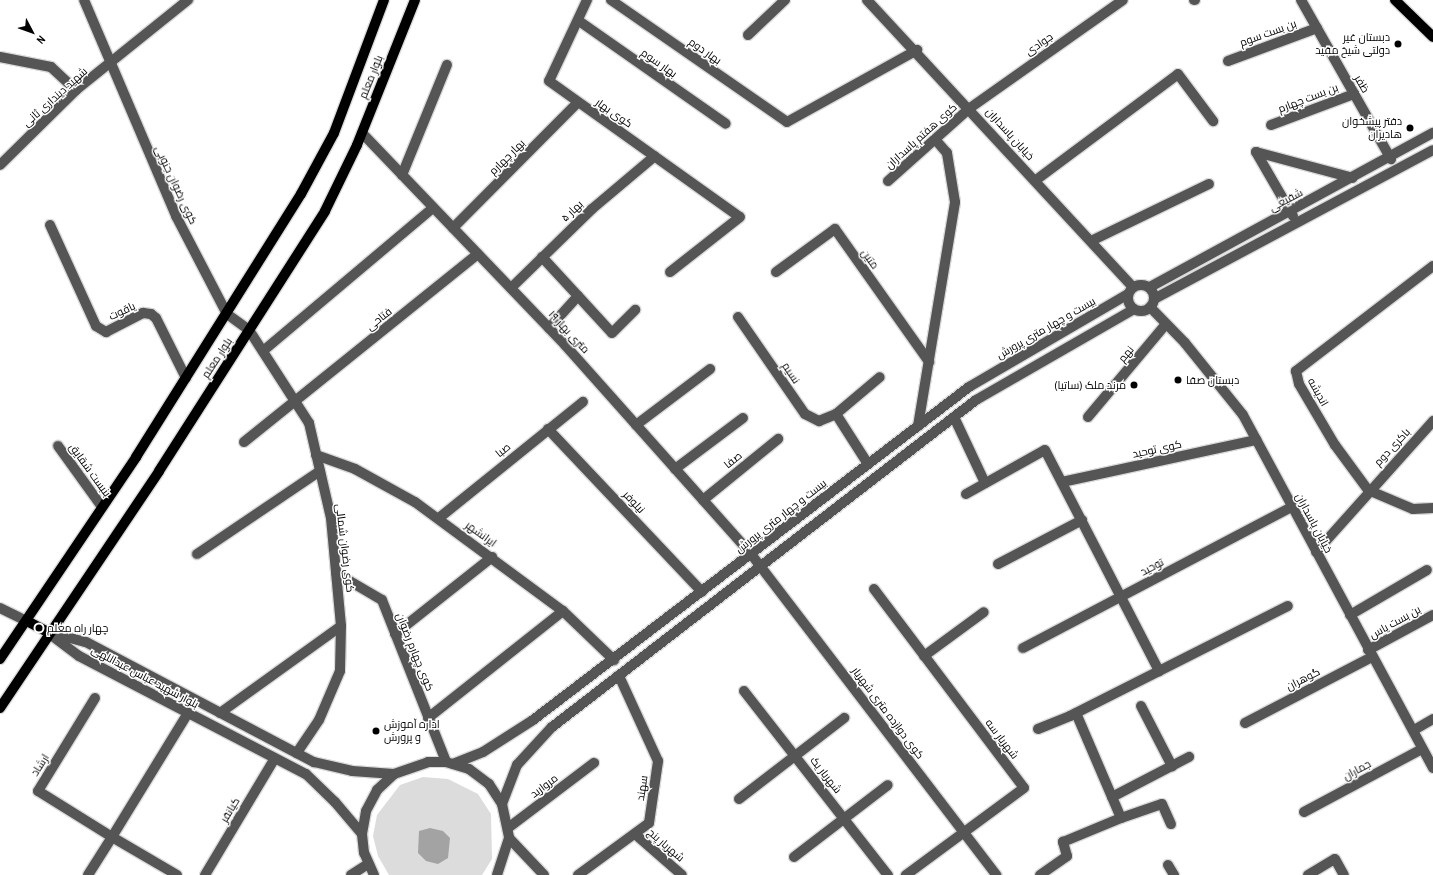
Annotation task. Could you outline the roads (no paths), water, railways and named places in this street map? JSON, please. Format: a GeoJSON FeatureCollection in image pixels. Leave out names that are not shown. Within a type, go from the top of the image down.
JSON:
{"type":"FeatureCollection","features":[{"type":"Feature","properties":{"kind":"main road","name":"بلوار معلم"},"geometry":{"type":"LineString","coordinates":[[0,708],[48,632],[159,471],[325,211],[362,133],[415,0]]}},
{"type":"Feature","properties":{"kind":"main road"},"geometry":{"type":"LineString","coordinates":[[1395,0],[1433,37]]}},
{"type":"Feature","properties":{"kind":"main road","name":"بلوار معلم"},"geometry":{"type":"LineString","coordinates":[[0,659],[27,621],[186,378],[301,194],[334,133],[382,1]]}},
{"type":"Feature","properties":{"kind":"main road"},"geometry":{"type":"LineString","coordinates":[[27,621],[48,632]]}},
{"type":"Feature","properties":{"kind":"street"},"geometry":{"type":"LineString","coordinates":[[84,0],[112,63]]}},
{"type":"Feature","properties":{"kind":"street","name":"شهید دینداری ثانی"},"geometry":{"type":"LineString","coordinates":[[0,165],[76,90],[112,63],[188,0]]}},
{"type":"Feature","properties":{"kind":"street","name":"کوی بهار"},"geometry":{"type":"LineString","coordinates":[[587,0],[579,21],[549,81],[740,217],[670,272]]}},
{"type":"Feature","properties":{"kind":"street","name":"بهار دوم"},"geometry":{"type":"LineString","coordinates":[[611,0],[787,122],[917,50]]}},
{"type":"Feature","properties":{"kind":"street"},"geometry":{"type":"LineString","coordinates":[[748,35],[785,0]]}},
{"type":"Feature","properties":{"kind":"street","name":"خیابان پاسداران"},"geometry":{"type":"LineString","coordinates":[[867,0],[917,50],[1036,180],[1091,241],[1131,290]]}},
{"type":"Feature","properties":{"kind":"street","name":"جوادی"},"geometry":{"type":"LineString","coordinates":[[970,108],[1123,0]]}},
{"type":"Feature","properties":{"kind":"street","name":"ظفر"},"geometry":{"type":"LineString","coordinates":[[1301,0],[1391,159]]}},
{"type":"Feature","properties":{"kind":"street","name":"بهار سوم"},"geometry":{"type":"LineString","coordinates":[[579,21],[726,124]]}},
{"type":"Feature","properties":{"kind":"street","name":"بن بست سوم"},"geometry":{"type":"LineString","coordinates":[[1228,61],[1317,28]]}},
{"type":"Feature","properties":{"kind":"street"},"geometry":{"type":"LineString","coordinates":[[0,57],[51,67],[76,90]]}},
{"type":"Feature","properties":{"kind":"street","name":"کوی رضوان جنوبی"},"geometry":{"type":"LineString","coordinates":[[112,63],[176,216],[227,314]]}},
{"type":"Feature","properties":{"kind":"street"},"geometry":{"type":"LineString","coordinates":[[402,175],[447,65]]}},
{"type":"Feature","properties":{"kind":"street"},"geometry":{"type":"LineString","coordinates":[[1036,180],[1178,74],[1213,121]]}},
{"type":"Feature","properties":{"kind":"street","name":"بن بست چهارم"},"geometry":{"type":"LineString","coordinates":[[1271,125],[1354,94]]}},
{"type":"Feature","properties":{"kind":"street","name":"بهار چهارم"},"geometry":{"type":"LineString","coordinates":[[453,228],[578,102]]}},
{"type":"Feature","properties":{"kind":"street","name":"کوی هفتم پاسداران"},"geometry":{"type":"LineString","coordinates":[[888,181],[970,108]]}},
{"type":"Feature","properties":{"kind":"street","name":"۱۹ متری بهار"},"geometry":{"type":"LineString","coordinates":[[362,133],[549,328],[752,554]]}},
{"type":"Feature","properties":{"kind":"street","name":"شفیعی"},"geometry":{"type":"LineString","coordinates":[[1150,287],[1290,211],[1391,159],[1433,133]]}},
{"type":"Feature","properties":{"kind":"street"},"geometry":{"type":"LineString","coordinates":[[918,426],[955,202],[947,153],[935,139]]}},
{"type":"Feature","properties":{"kind":"street"},"geometry":{"type":"LineString","coordinates":[[502,804],[517,765],[552,727],[976,400],[1134,309],[1142,311],[1152,303],[1433,150]]}},
{"type":"Feature","properties":{"kind":"street"},"geometry":{"type":"LineString","coordinates":[[1297,223],[1256,152],[1353,178]]}},
{"type":"Feature","properties":{"kind":"street","name":"بهار ۵"},"geometry":{"type":"LineString","coordinates":[[510,288],[592,209],[655,156]]}},
{"type":"Feature","properties":{"kind":"street"},"geometry":{"type":"LineString","coordinates":[[1091,241],[1209,184]]}},
{"type":"Feature","properties":{"kind":"street"},"geometry":{"type":"LineString","coordinates":[[263,351],[433,208]]}},
{"type":"Feature","properties":{"kind":"street","name":"یاقوت"},"geometry":{"type":"LineString","coordinates":[[50,225],[96,326],[106,332],[143,313],[151,314],[156,318],[186,378]]}},
{"type":"Feature","properties":{"kind":"street","name":"متین"},"geometry":{"type":"LineString","coordinates":[[776,272],[835,230],[929,362]]}},
{"type":"Feature","properties":{"kind":"street","name":"فتاحی"},"geometry":{"type":"LineString","coordinates":[[244,442],[478,254]]}},
{"type":"Feature","properties":{"kind":"street"},"geometry":{"type":"LineString","coordinates":[[542,257],[612,333],[635,310]]}},
{"type":"Feature","properties":{"kind":"street","name":"اندیشه"},"geometry":{"type":"LineString","coordinates":[[1368,490],[1335,445],[1299,384],[1296,371],[1433,266]]}},
{"type":"Feature","properties":{"kind":"street"},"geometry":{"type":"LineString","coordinates":[[1134,309],[1131,290],[1142,284],[1150,287],[1152,303]]}},
{"type":"Feature","properties":{"kind":"street","name":"بیست و چهار متری پرورش"},"geometry":{"type":"LineString","coordinates":[[449,763],[483,752],[533,720],[614,660],[969,387],[1131,290]]}},
{"type":"Feature","properties":{"kind":"street"},"geometry":{"type":"LineString","coordinates":[[549,328],[578,296]]}},
{"type":"Feature","properties":{"kind":"street","name":"خیابان پاسداران"},"geometry":{"type":"LineString","coordinates":[[1152,303],[1166,324],[1243,415],[1370,653],[1414,730],[1422,749],[1433,768]]}},
{"type":"Feature","properties":{"kind":"street"},"geometry":{"type":"LineString","coordinates":[[227,314],[249,330]]}},
{"type":"Feature","properties":{"kind":"street","name":"نسیم"},"geometry":{"type":"LineString","coordinates":[[738,317],[804,414],[819,421],[836,414],[880,377]]}},
{"type":"Feature","properties":{"kind":"street","name":"نهم"},"geometry":{"type":"LineString","coordinates":[[1088,417],[1166,324]]}},
{"type":"Feature","properties":{"kind":"street","name":"کوی رضوان شمالی"},"geometry":{"type":"LineString","coordinates":[[249,330],[309,423],[331,518],[342,626],[340,671],[320,720],[297,753]]}},
{"type":"Feature","properties":{"kind":"street"},"geometry":{"type":"LineString","coordinates":[[636,425],[710,369]]}},
{"type":"Feature","properties":{"kind":"street","name":"صبا"},"geometry":{"type":"LineString","coordinates":[[439,518],[583,402]]}},
{"type":"Feature","properties":{"kind":"street"},"geometry":{"type":"LineString","coordinates":[[836,414],[868,464]]}},
{"type":"Feature","properties":{"kind":"street"},"geometry":{"type":"LineString","coordinates":[[954,417],[985,483]]}},
{"type":"Feature","properties":{"kind":"street"},"geometry":{"type":"LineString","coordinates":[[675,469],[742,418]]}},
{"type":"Feature","properties":{"kind":"street","name":"باکری دوم"},"geometry":{"type":"LineString","coordinates":[[1316,552],[1368,490],[1433,421]]}},
{"type":"Feature","properties":{"kind":"street","name":"نیلوفر"},"geometry":{"type":"LineString","coordinates":[[548,429],[702,592]]}},
{"type":"Feature","properties":{"kind":"street","name":"صفا"},"geometry":{"type":"LineString","coordinates":[[703,500],[778,439]]}},
{"type":"Feature","properties":{"kind":"street","name":"کوی توحید"},"geometry":{"type":"LineString","coordinates":[[1062,482],[1257,440]]}},
{"type":"Feature","properties":{"kind":"street","name":"بنبست شقایق"},"geometry":{"type":"LineString","coordinates":[[58,446],[102,507]]}},
{"type":"Feature","properties":{"kind":"street"},"geometry":{"type":"LineString","coordinates":[[966,494],[1045,450],[1159,671]]}},
{"type":"Feature","properties":{"kind":"street","name":"ایرانشهر"},"geometry":{"type":"LineString","coordinates":[[316,455],[355,470],[439,518],[563,611],[614,660]]}},
{"type":"Feature","properties":{"kind":"street"},"geometry":{"type":"LineString","coordinates":[[197,554],[320,471]]}},
{"type":"Feature","properties":{"kind":"street"},"geometry":{"type":"LineString","coordinates":[[1368,490],[1414,509],[1433,508]]}},
{"type":"Feature","properties":{"kind":"street","name":"توحید"},"geometry":{"type":"LineString","coordinates":[[1024,648],[1292,507]]}},
{"type":"Feature","properties":{"kind":"street"},"geometry":{"type":"LineString","coordinates":[[998,564],[1082,520]]}},
{"type":"Feature","properties":{"kind":"street","name":"کوی دوازده متری شهریار"},"geometry":{"type":"LineString","coordinates":[[752,554],[996,875]]}},
{"type":"Feature","properties":{"kind":"street"},"geometry":{"type":"LineString","coordinates":[[395,634],[492,557]]}},
{"type":"Feature","properties":{"kind":"street"},"geometry":{"type":"LineString","coordinates":[[1350,615],[1427,570]]}},
{"type":"Feature","properties":{"kind":"street","name":"کوی چهارم رضوان"},"geometry":{"type":"LineString","coordinates":[[336,573],[382,600],[428,718],[449,763]]}},
{"type":"Feature","properties":{"kind":"street","name":"شهریار سه"},"geometry":{"type":"LineString","coordinates":[[874,589],[1024,788],[906,875]]}},
{"type":"Feature","properties":{"kind":"street"},"geometry":{"type":"LineString","coordinates":[[1038,729],[1076,713],[1288,606]]}},
{"type":"Feature","properties":{"kind":"street"},"geometry":{"type":"LineString","coordinates":[[0,608],[27,621]]}},
{"type":"Feature","properties":{"kind":"street"},"geometry":{"type":"LineString","coordinates":[[428,718],[563,611]]}},
{"type":"Feature","properties":{"kind":"street"},"geometry":{"type":"LineString","coordinates":[[924,656],[984,612]]}},
{"type":"Feature","properties":{"kind":"street","name":"بن بست یاس"},"geometry":{"type":"LineString","coordinates":[[1370,653],[1433,615]]}},
{"type":"Feature","properties":{"kind":"street"},"geometry":{"type":"LineString","coordinates":[[220,713],[342,626]]}},
{"type":"Feature","properties":{"kind":"street","name":"بلوار شهید عباس عبداللهی"},"geometry":{"type":"LineString","coordinates":[[48,632],[86,642],[314,762],[352,771],[394,774]]}},
{"type":"Feature","properties":{"kind":"street","name":"بلوار شهید عباس عبداللهی"},"geometry":{"type":"LineString","coordinates":[[48,632],[79,656],[306,774],[335,802],[362,834]]}},
{"type":"Feature","properties":{"kind":"street","name":"گوهران"},"geometry":{"type":"LineString","coordinates":[[1245,723],[1370,653]]}},
{"type":"Feature","properties":{"kind":"street","name":"سهند"},"geometry":{"type":"LineString","coordinates":[[578,875],[648,823],[658,761],[619,676]]}},
{"type":"Feature","properties":{"kind":"street","name":"شهریار یک"},"geometry":{"type":"LineString","coordinates":[[744,691],[888,875]]}},
{"type":"Feature","properties":{"kind":"street","name":"ارشاد"},"geometry":{"type":"LineString","coordinates":[[96,698],[38,791],[112,837],[178,875]]}},
{"type":"Feature","properties":{"kind":"street"},"geometry":{"type":"LineString","coordinates":[[1142,706],[1172,766]]}},
{"type":"Feature","properties":{"kind":"street"},"geometry":{"type":"LineString","coordinates":[[88,875],[188,713]]}},
{"type":"Feature","properties":{"kind":"street"},"geometry":{"type":"LineString","coordinates":[[1076,713],[1121,818]]}},
{"type":"Feature","properties":{"kind":"street"},"geometry":{"type":"LineString","coordinates":[[740,799],[844,718]]}},
{"type":"Feature","properties":{"kind":"street"},"geometry":{"type":"LineString","coordinates":[[1414,730],[1433,719]]}},
{"type":"Feature","properties":{"kind":"street","name":"جماران"},"geometry":{"type":"LineString","coordinates":[[1304,812],[1422,749]]}},
{"type":"Feature","properties":{"kind":"street"},"geometry":{"type":"LineString","coordinates":[[1112,797],[1190,757]]}},
{"type":"Feature","properties":{"kind":"street","name":"کیانفر"},"geometry":{"type":"LineString","coordinates":[[205,875],[275,758]]}},
{"type":"Feature","properties":{"kind":"street"},"geometry":{"type":"LineString","coordinates":[[374,875],[368,864],[362,834],[366,811],[377,790],[394,774],[416,765],[449,763],[469,770],[489,784],[502,804],[508,833],[497,875]]}},
{"type":"Feature","properties":{"kind":"street","name":"مروارید"},"geometry":{"type":"LineString","coordinates":[[508,833],[594,763]]}},
{"type":"Feature","properties":{"kind":"street"},"geometry":{"type":"LineString","coordinates":[[794,857],[888,785]]}},
{"type":"Feature","properties":{"kind":"street"},"geometry":{"type":"LineString","coordinates":[[1040,875],[1067,856],[1063,842],[1121,818],[1162,804],[1171,824]]}},
{"type":"Feature","properties":{"kind":"street"},"geometry":{"type":"LineString","coordinates":[[508,833],[544,875]]}},
{"type":"Feature","properties":{"kind":"street","name":"شهریار پنج"},"geometry":{"type":"LineString","coordinates":[[635,834],[682,875]]}},
{"type":"Feature","properties":{"kind":"street"},"geometry":{"type":"LineString","coordinates":[[1308,875],[1335,859],[1344,875]]}},
{"type":"Feature","properties":{"kind":"street"},"geometry":{"type":"LineString","coordinates":[[351,875],[368,864]]}},
{"type":"Feature","properties":{"kind":"street"},"geometry":{"type":"LineString","coordinates":[[366,875],[368,864]]}},
{"type":"Feature","properties":{"kind":"street"},"geometry":{"type":"LineString","coordinates":[[1168,865],[1174,875]]}},
{"type":"Feature","properties":{"kind":"place","name":"دبستان غیر دولتی شیخ مفید"},"geometry":{"type":"Point","coordinates":[1398,44]}},
{"type":"Feature","properties":{"kind":"place","name":"دفتر پیشخوان هادیران"},"geometry":{"type":"Point","coordinates":[1410,128]}},
{"type":"Feature","properties":{"kind":"place","name":"دبستان صفا"},"geometry":{"type":"Point","coordinates":[1178,380]}},
{"type":"Feature","properties":{"kind":"place","name":"مرند ملک (ساتیا)"},"geometry":{"type":"Point","coordinates":[1134,385]}},
{"type":"Feature","properties":{"kind":"place","name":"چهار راه معلم"},"geometry":{"type":"Point","coordinates":[39,628]}},
{"type":"Feature","properties":{"kind":"place","name":"اداره آموزش و پرورش"},"geometry":{"type":"Point","coordinates":[376,731]}}]}
